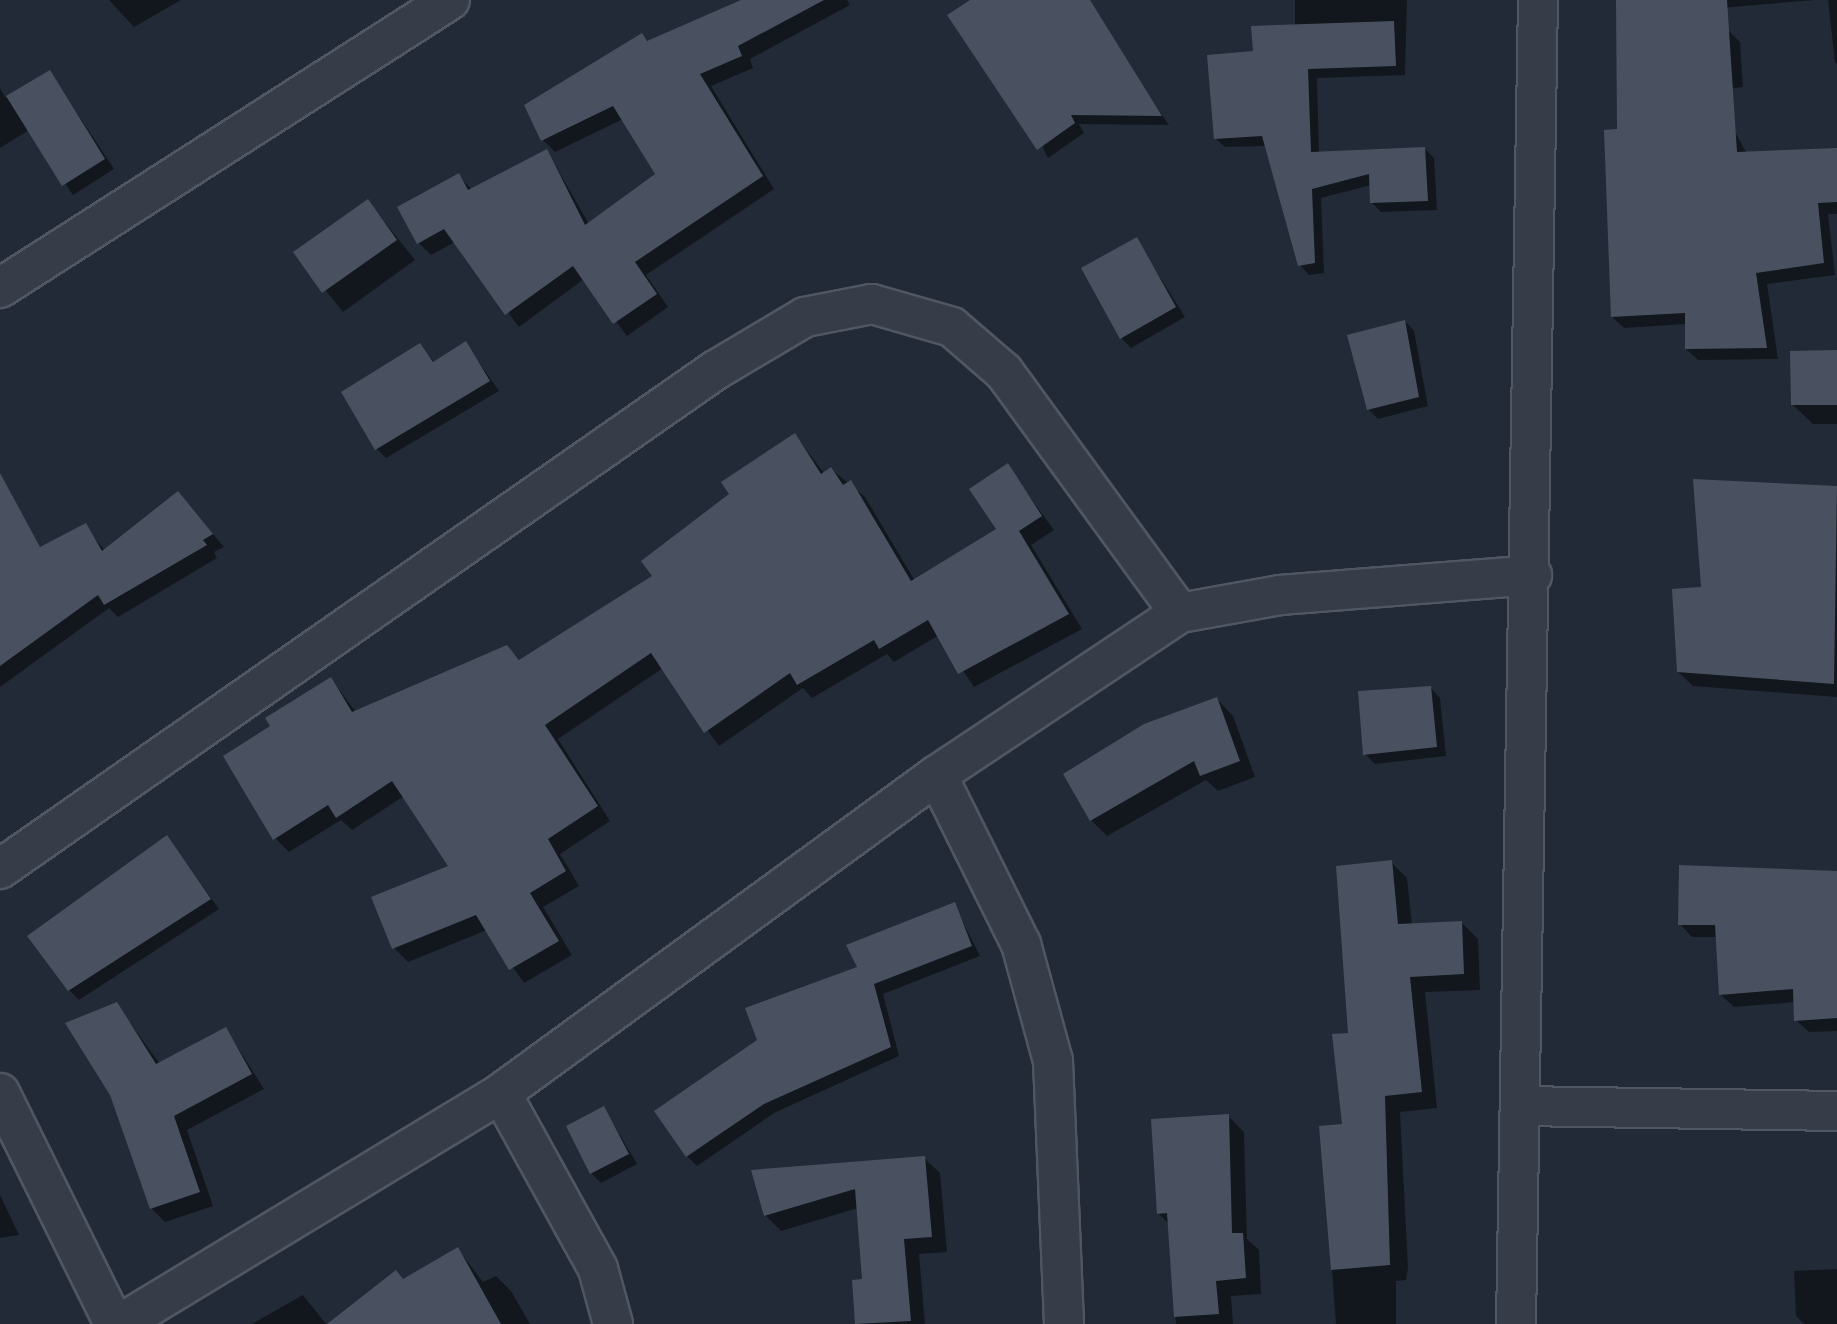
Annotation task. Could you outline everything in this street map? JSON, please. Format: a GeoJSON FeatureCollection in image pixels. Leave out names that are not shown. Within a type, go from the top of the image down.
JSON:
{"type":"FeatureCollection","features":[{"type":"Feature","properties":{"kind":"street"},"geometry":{"type":"LineString","coordinates":[[0,288],[450,0]]}},
{"type":"Feature","properties":{"kind":"street"},"geometry":{"type":"LineString","coordinates":[[1516,1324],[1532,575],[1538,0]]}},
{"type":"Feature","properties":{"kind":"street"},"geometry":{"type":"LineString","coordinates":[[0,869],[714,371],[805,317],[872,304],[952,327],[1004,372],[1180,613]]}},
{"type":"Feature","properties":{"kind":"street"},"geometry":{"type":"LineString","coordinates":[[120,1324],[501,1093],[937,775],[1180,613],[1280,595],[1532,575]]}},
{"type":"Feature","properties":{"kind":"street"},"geometry":{"type":"LineString","coordinates":[[937,775],[1021,944],[1052,1061],[1064,1324]]}},
{"type":"Feature","properties":{"kind":"street"},"geometry":{"type":"LineString","coordinates":[[0,1093],[114,1324]]}},
{"type":"Feature","properties":{"kind":"street"},"geometry":{"type":"LineString","coordinates":[[501,1093],[598,1269],[612,1324]]}},
{"type":"Feature","properties":{"kind":"street"},"geometry":{"type":"LineString","coordinates":[[1520,1106],[1837,1111]]}},
{"type":"Feature","properties":{"kind":"building"},"geometry":{"type":"Polygon","coordinates":[[[741,0],[824,0],[738,46],[742,56],[700,74],[763,176],[635,262],[657,294],[613,324],[573,266],[505,315],[444,229],[417,244],[397,207],[459,173],[468,190],[547,149],[585,225],[655,174],[613,106],[541,141],[524,105],[642,33],[647,41],[741,0]]]}},
{"type":"Feature","properties":{"kind":"building"},"geometry":{"type":"Polygon","coordinates":[[[970,0],[1090,0],[1162,116],[1071,115],[1075,123],[1037,150],[947,15],[970,0]]]}},
{"type":"Feature","properties":{"kind":"building"},"geometry":{"type":"Polygon","coordinates":[[[1616,0],[1727,0],[1737,152],[1837,148],[1837,202],[1818,203],[1824,263],[1756,273],[1767,348],[1685,349],[1685,313],[1611,317],[1604,130],[1617,129],[1616,0]]]}},
{"type":"Feature","properties":{"kind":"building"},"geometry":{"type":"Polygon","coordinates":[[[1394,21],[1396,66],[1308,69],[1311,152],[1425,147],[1428,201],[1370,203],[1369,174],[1312,189],[1315,263],[1298,266],[1262,136],[1214,139],[1207,55],[1253,51],[1251,26],[1394,21]]]}},
{"type":"Feature","properties":{"kind":"building"},"geometry":{"type":"Polygon","coordinates":[[[50,70],[105,159],[62,186],[6,96],[50,70]]]}},
{"type":"Feature","properties":{"kind":"building"},"geometry":{"type":"Polygon","coordinates":[[[368,199],[397,240],[322,293],[293,252],[368,199]]]}},
{"type":"Feature","properties":{"kind":"building"},"geometry":{"type":"Polygon","coordinates":[[[1137,237],[1176,307],[1120,339],[1081,268],[1137,237]]]}},
{"type":"Feature","properties":{"kind":"building"},"geometry":{"type":"Polygon","coordinates":[[[1405,320],[1419,397],[1367,410],[1347,335],[1405,320]]]}},
{"type":"Feature","properties":{"kind":"building"},"geometry":{"type":"Polygon","coordinates":[[[466,341],[490,381],[375,450],[341,392],[420,343],[433,362],[466,341]]]}},
{"type":"Feature","properties":{"kind":"building"},"geometry":{"type":"Polygon","coordinates":[[[1837,350],[1837,405],[1791,405],[1790,351],[1837,350]]]}},
{"type":"Feature","properties":{"kind":"building"},"geometry":{"type":"Polygon","coordinates":[[[795,433],[821,474],[831,467],[843,485],[851,480],[911,581],[996,529],[969,489],[1008,463],[1042,516],[1019,531],[1069,614],[958,674],[928,620],[879,649],[874,640],[797,685],[790,673],[704,733],[651,653],[545,725],[598,806],[548,839],[566,871],[530,893],[559,941],[509,970],[476,915],[392,949],[371,897],[448,866],[392,781],[336,818],[328,805],[273,840],[223,756],[270,726],[265,718],[331,677],[352,712],[507,645],[519,660],[652,576],[641,561],[729,494],[721,482],[795,433]]]}},
{"type":"Feature","properties":{"kind":"building"},"geometry":{"type":"Polygon","coordinates":[[[0,473],[40,547],[86,523],[102,551],[178,491],[213,534],[203,540],[207,545],[104,605],[98,595],[0,666],[0,473]]]}},
{"type":"Feature","properties":{"kind":"building"},"geometry":{"type":"Polygon","coordinates":[[[1693,479],[1837,486],[1834,684],[1677,672],[1672,589],[1701,587],[1693,479]]]}},
{"type":"Feature","properties":{"kind":"building"},"geometry":{"type":"Polygon","coordinates":[[[1431,686],[1437,747],[1363,755],[1358,691],[1431,686]]]}},
{"type":"Feature","properties":{"kind":"building"},"geometry":{"type":"Polygon","coordinates":[[[1217,697],[1240,761],[1200,776],[1194,761],[1090,821],[1063,774],[1144,724],[1217,697]]]}},
{"type":"Feature","properties":{"kind":"building"},"geometry":{"type":"Polygon","coordinates":[[[167,835],[211,899],[68,991],[27,936],[167,835]]]}},
{"type":"Feature","properties":{"kind":"building"},"geometry":{"type":"Polygon","coordinates":[[[1392,860],[1398,924],[1462,921],[1464,974],[1410,977],[1422,1092],[1385,1096],[1390,1265],[1331,1270],[1319,1126],[1342,1124],[1332,1034],[1348,1033],[1336,866],[1392,860]]]}},
{"type":"Feature","properties":{"kind":"building"},"geometry":{"type":"Polygon","coordinates":[[[1679,865],[1837,871],[1837,1018],[1794,1021],[1793,989],[1719,995],[1715,925],[1678,925],[1679,865]]]}},
{"type":"Feature","properties":{"kind":"building"},"geometry":{"type":"Polygon","coordinates":[[[955,902],[972,946],[874,984],[891,1047],[764,1104],[686,1157],[654,1111],[757,1040],[745,1008],[857,967],[846,945],[955,902]]]}},
{"type":"Feature","properties":{"kind":"building"},"geometry":{"type":"Polygon","coordinates":[[[117,1002],[156,1064],[226,1027],[252,1074],[174,1116],[200,1192],[150,1209],[110,1095],[65,1023],[117,1002]]]}},
{"type":"Feature","properties":{"kind":"building"},"geometry":{"type":"Polygon","coordinates":[[[604,1106],[629,1154],[590,1174],[566,1126],[604,1106]]]}},
{"type":"Feature","properties":{"kind":"building"},"geometry":{"type":"Polygon","coordinates":[[[1229,1114],[1232,1233],[1243,1233],[1246,1278],[1216,1281],[1219,1314],[1174,1317],[1167,1213],[1157,1214],[1151,1119],[1229,1114]]]}},
{"type":"Feature","properties":{"kind":"building"},"geometry":{"type":"Polygon","coordinates":[[[925,1156],[932,1237],[904,1239],[911,1321],[855,1324],[852,1280],[862,1279],[855,1189],[764,1216],[751,1170],[925,1156]]]}},
{"type":"Feature","properties":{"kind":"building"},"geometry":{"type":"Polygon","coordinates":[[[458,1247],[501,1324],[327,1324],[396,1270],[403,1279],[458,1247]]]}}]}
